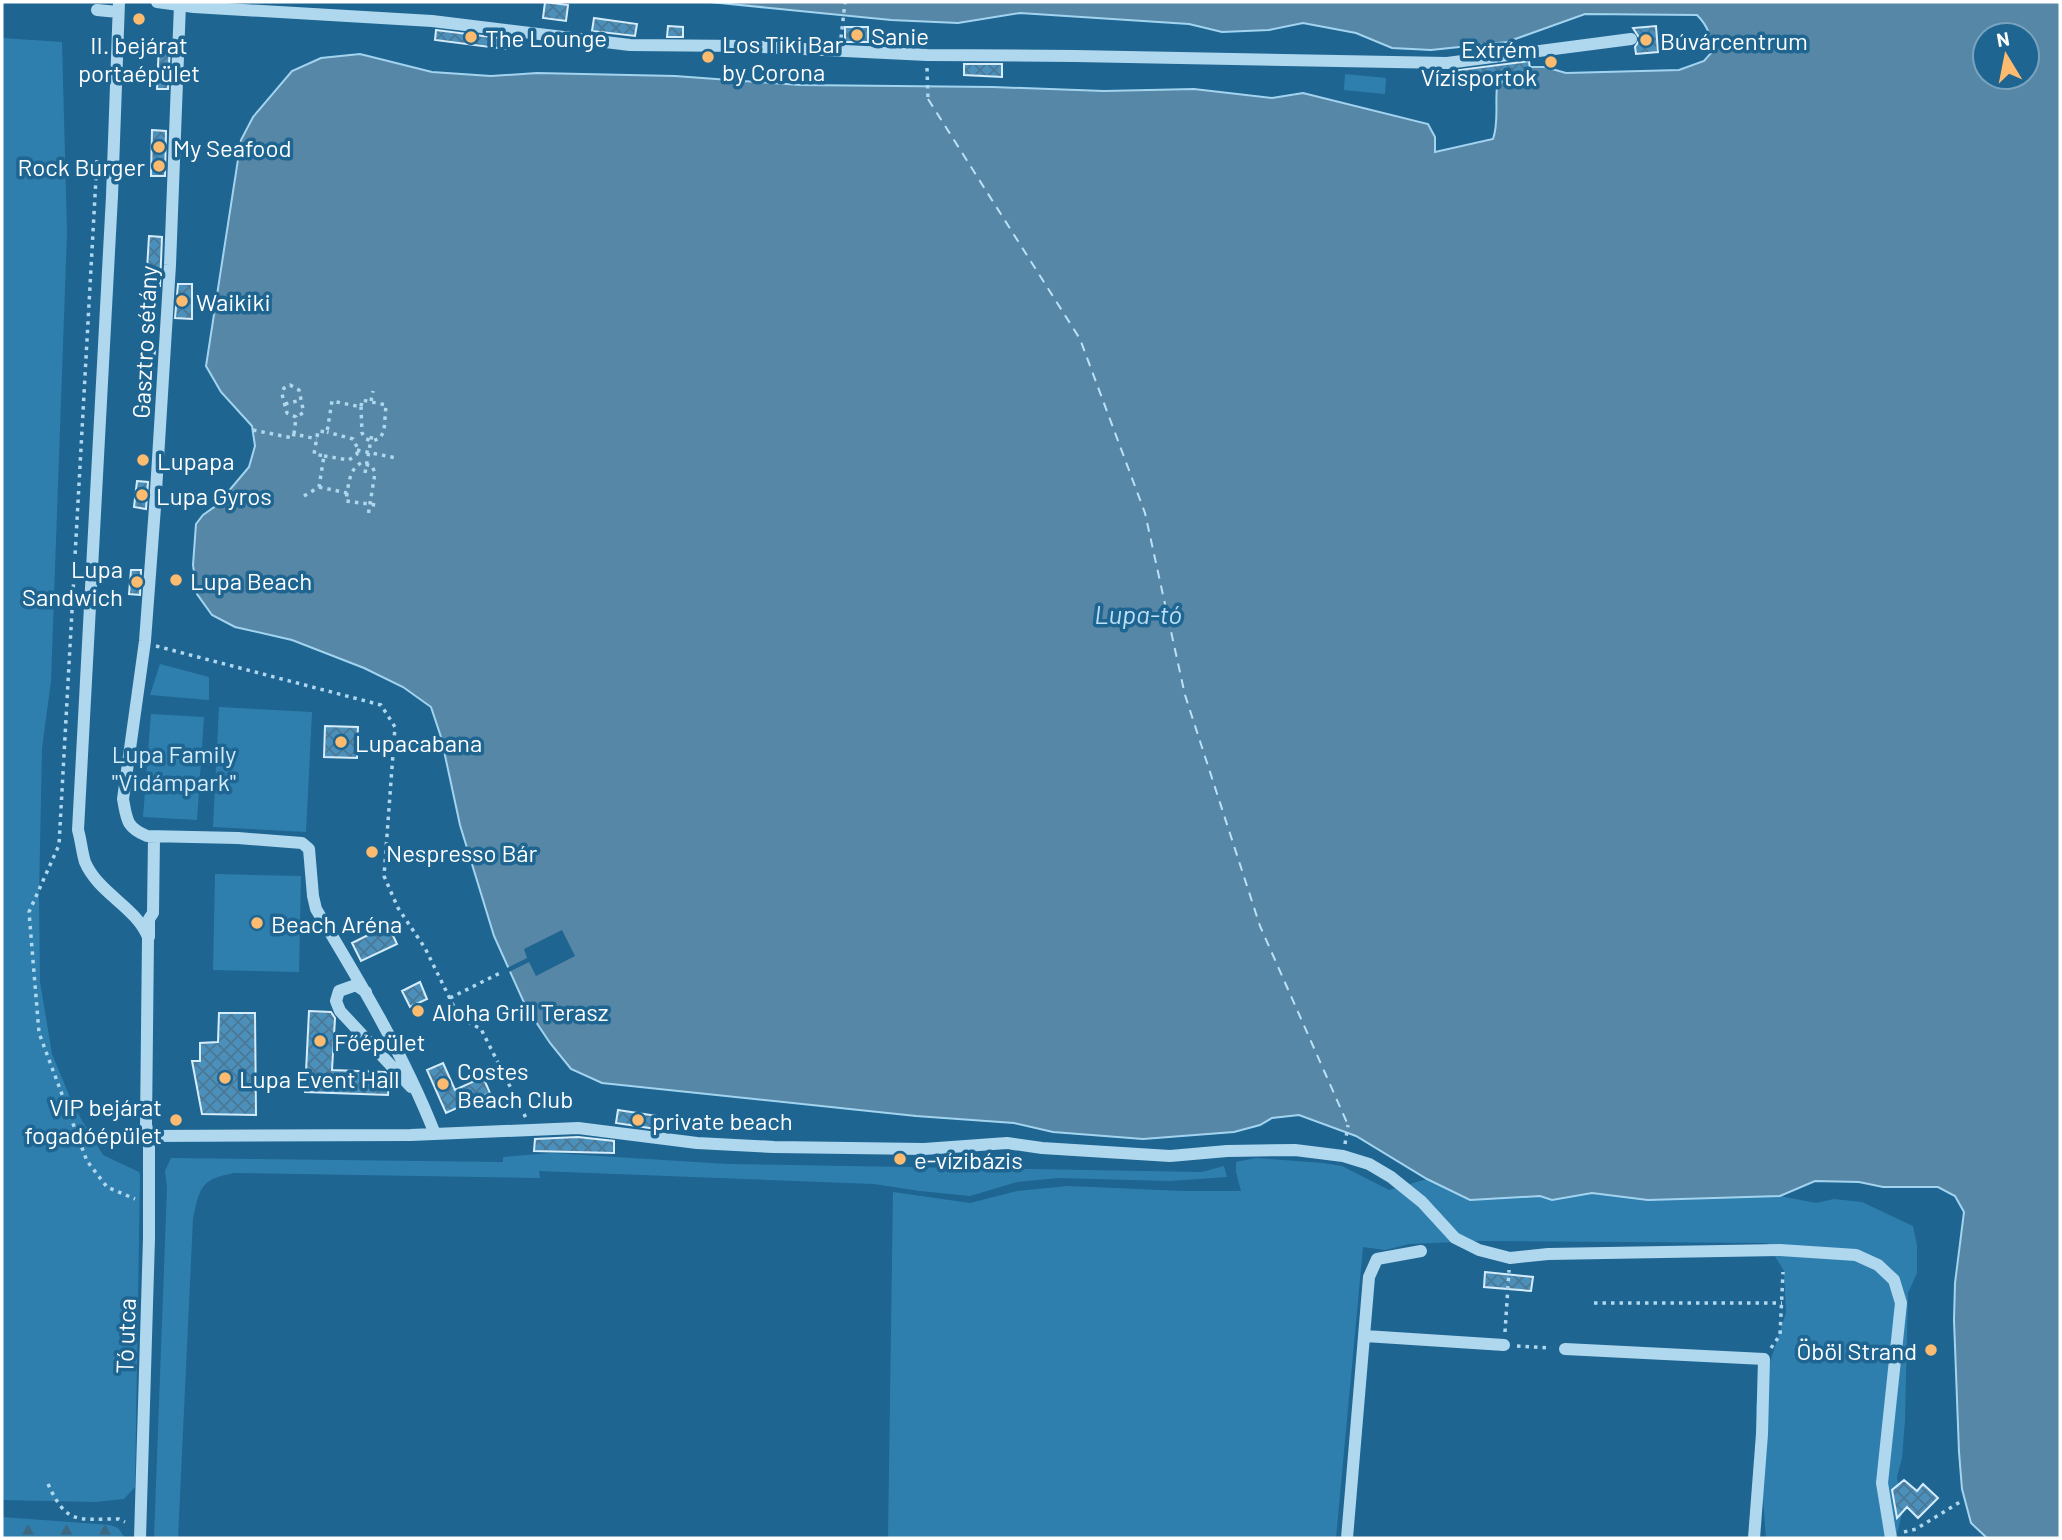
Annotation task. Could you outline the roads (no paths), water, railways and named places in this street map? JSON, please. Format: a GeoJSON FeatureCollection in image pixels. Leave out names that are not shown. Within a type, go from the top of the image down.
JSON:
{"type":"FeatureCollection","features":[{"type":"Feature","properties":{"kind":"street"},"geometry":{"type":"LineString","coordinates":[[157,2],[432,21],[630,45],[743,46],[927,55],[1447,63],[1631,39]]}},
{"type":"Feature","properties":{"kind":"street","name":"Gasztro sétány"},"geometry":{"type":"LineString","coordinates":[[154,837],[135,831],[127,821],[124,799],[145,641],[170,265],[180,5]]}},
{"type":"Feature","properties":{"kind":"street"},"geometry":{"type":"LineString","coordinates":[[97,10],[119,7],[112,195],[78,830],[86,863],[101,884],[145,928],[149,937]]}},
{"type":"Feature","properties":{"kind":"street"},"geometry":{"type":"LineString","coordinates":[[154,837],[238,838],[302,843],[309,849],[316,909],[366,992],[421,1097],[435,1134]]}},
{"type":"Feature","properties":{"kind":"street","name":"Tó utca"},"geometry":{"type":"LineString","coordinates":[[140,1533],[149,1205],[149,1136],[146,1125],[149,919],[153,913],[154,837]]}},
{"type":"Feature","properties":{"kind":"street"},"geometry":{"type":"LineString","coordinates":[[366,992],[356,985],[348,986],[339,991],[335,1001],[340,1011],[421,1097]]}},
{"type":"Feature","properties":{"kind":"street"},"geometry":{"type":"LineString","coordinates":[[149,1136],[435,1134],[578,1128],[697,1143],[774,1147],[924,1149],[1007,1143],[1042,1148],[1170,1156],[1227,1151],[1296,1150],[1343,1156],[1368,1164],[1391,1177],[1423,1202],[1455,1238],[1479,1250],[1510,1258],[1548,1254],[1780,1250],[1856,1255],[1878,1265],[1894,1280],[1901,1303],[1882,1483],[1890,1536]]}},
{"type":"Feature","properties":{"kind":"street"},"geometry":{"type":"LineString","coordinates":[[1347,1538],[1369,1277],[1377,1259],[1421,1251]]}},
{"type":"Feature","properties":{"kind":"street"},"geometry":{"type":"LineString","coordinates":[[1365,1336],[1504,1345]]}},
{"type":"Feature","properties":{"kind":"street"},"geometry":{"type":"LineString","coordinates":[[1565,1349],[1764,1359],[1762,1434],[1754,1538]]}},
{"type":"Feature","properties":{"kind":"water","name":"Lupa-tó"},"geometry":{"type":"Polygon","coordinates":[[[710,2],[2060,2],[2060,1538],[1987,1538],[1971,1523],[1962,1489],[1954,1320],[1955,1283],[1964,1212],[1955,1196],[1938,1187],[1883,1187],[1859,1182],[1815,1181],[1780,1196],[1648,1200],[1592,1193],[1552,1200],[1540,1196],[1470,1200],[1427,1179],[1356,1136],[1299,1115],[1272,1118],[1260,1125],[1234,1132],[1143,1139],[1053,1132],[1014,1123],[916,1116],[602,1083],[571,1069],[526,1007],[494,936],[460,825],[441,737],[431,707],[403,687],[364,668],[292,640],[235,627],[212,615],[197,594],[193,565],[196,524],[217,505],[249,467],[255,446],[252,426],[221,392],[206,366],[241,140],[253,117],[292,71],[321,58],[360,54],[432,72],[491,76],[537,73],[675,76],[800,85],[1104,91],[1194,89],[1272,98],[1303,93],[1428,124],[1435,137],[1435,152],[1493,139],[1497,87],[1512,73],[1528,67],[1545,67],[1566,73],[1679,70],[1704,61],[1712,52],[1708,32],[1697,15],[1585,14],[1507,42],[1431,50],[1392,48],[1356,33],[1303,23],[1269,30],[1222,32],[1189,24],[1020,13],[958,23],[891,20],[710,2]]]}},
{"type":"Feature","properties":{"kind":"place","name":"II. bejárat portaépület"},"geometry":{"type":"Point","coordinates":[139,19]}},
{"type":"Feature","properties":{"kind":"place","name":"Sanie"},"geometry":{"type":"Point","coordinates":[857,35]}},
{"type":"Feature","properties":{"kind":"place","name":"The Lounge"},"geometry":{"type":"Point","coordinates":[471,37]}},
{"type":"Feature","properties":{"kind":"place","name":"Búvárcentrum"},"geometry":{"type":"Point","coordinates":[1646,40]}},
{"type":"Feature","properties":{"kind":"place","name":"Los Tiki Bar by Corona"},"geometry":{"type":"Point","coordinates":[708,57]}},
{"type":"Feature","properties":{"kind":"place","name":"Extrém Vízisportok"},"geometry":{"type":"Point","coordinates":[1551,62]}},
{"type":"Feature","properties":{"kind":"place","name":"My Seafood"},"geometry":{"type":"Point","coordinates":[159,147]}},
{"type":"Feature","properties":{"kind":"place","name":"Rock Burger"},"geometry":{"type":"Point","coordinates":[159,166]}},
{"type":"Feature","properties":{"kind":"place","name":"Waikiki"},"geometry":{"type":"Point","coordinates":[182,301]}},
{"type":"Feature","properties":{"kind":"place","name":"Lupapa"},"geometry":{"type":"Point","coordinates":[143,460]}},
{"type":"Feature","properties":{"kind":"place","name":"Lupa Gyros"},"geometry":{"type":"Point","coordinates":[142,495]}},
{"type":"Feature","properties":{"kind":"place","name":"Lupa Beach"},"geometry":{"type":"Point","coordinates":[176,580]}},
{"type":"Feature","properties":{"kind":"place","name":"Lupa Sandwich"},"geometry":{"type":"Point","coordinates":[137,582]}},
{"type":"Feature","properties":{"kind":"place","name":"Lupacabana"},"geometry":{"type":"Point","coordinates":[341,742]}},
{"type":"Feature","properties":{"kind":"place","name":"Nespresso Bár"},"geometry":{"type":"Point","coordinates":[372,852]}},
{"type":"Feature","properties":{"kind":"place","name":"Beach Aréna"},"geometry":{"type":"Point","coordinates":[257,923]}},
{"type":"Feature","properties":{"kind":"place","name":"Aloha Grill Terasz"},"geometry":{"type":"Point","coordinates":[418,1011]}},
{"type":"Feature","properties":{"kind":"place","name":"Főépület"},"geometry":{"type":"Point","coordinates":[320,1041]}},
{"type":"Feature","properties":{"kind":"place","name":"Lupa Event Hall"},"geometry":{"type":"Point","coordinates":[225,1078]}},
{"type":"Feature","properties":{"kind":"place","name":"Costes Beach Club"},"geometry":{"type":"Point","coordinates":[443,1084]}},
{"type":"Feature","properties":{"kind":"place","name":"VIP bejárat fogadóépület"},"geometry":{"type":"Point","coordinates":[176,1120]}},
{"type":"Feature","properties":{"kind":"place","name":"private beach"},"geometry":{"type":"Point","coordinates":[638,1120]}},
{"type":"Feature","properties":{"kind":"place","name":"e-vízibázis"},"geometry":{"type":"Point","coordinates":[900,1159]}},
{"type":"Feature","properties":{"kind":"place","name":"Öböl Strand"},"geometry":{"type":"Point","coordinates":[1931,1350]}},
{"type":"Feature","properties":{"kind":"park label","name":"Lupa Family \"Vidámpark\""},"geometry":{"type":"Point","coordinates":[174,767]}}]}
